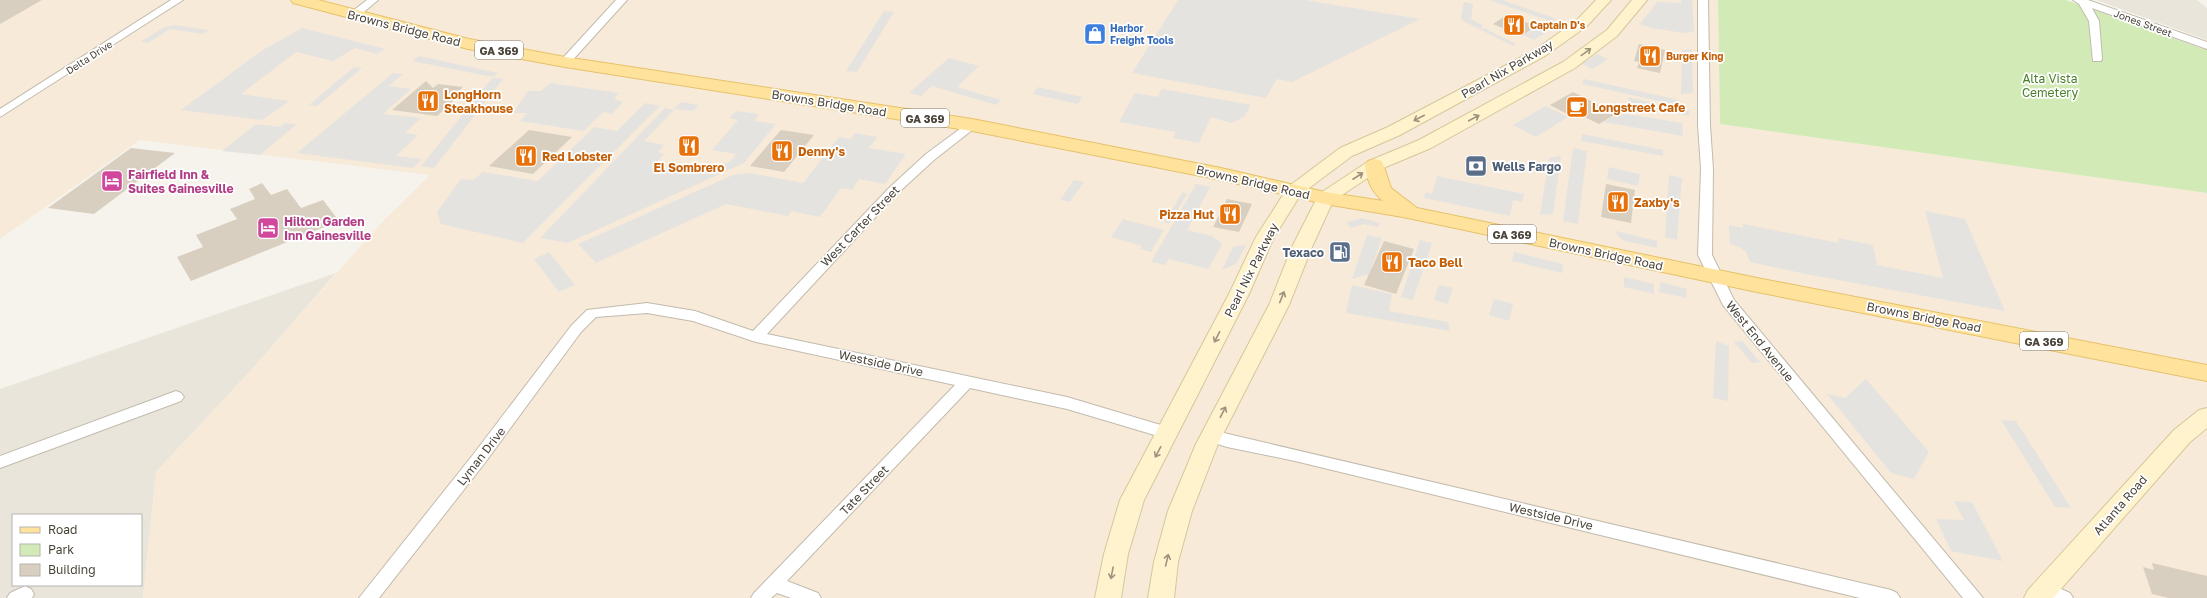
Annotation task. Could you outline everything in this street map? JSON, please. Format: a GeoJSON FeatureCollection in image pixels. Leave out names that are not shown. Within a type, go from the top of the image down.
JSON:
{"type":"FeatureCollection","features":[{"type":"Feature","properties":{"kind":"main road","name":"Browns Bridge Road"},"geometry":{"type":"LineString","coordinates":[[299,0],[468,44],[565,62],[972,125],[1221,174],[1325,198],[1416,214],[1715,277],[2207,373]]}},
{"type":"Feature","properties":{"kind":"main road","name":"Pearl Nix Parkway"},"geometry":{"type":"LineString","coordinates":[[1108,598],[1116,554],[1132,500],[1239,294],[1265,236],[1294,191],[1346,152],[1394,131],[1540,53],[1582,22],[1604,0]]}},
{"type":"Feature","properties":{"kind":"main road"},"geometry":{"type":"LineString","coordinates":[[1161,598],[1166,562],[1180,511],[1211,436],[1279,305],[1302,247],[1325,198],[1375,165],[1425,144],[1569,64],[1612,33],[1640,0]]}},
{"type":"Feature","properties":{"kind":"main road"},"geometry":{"type":"LineString","coordinates":[[1375,165],[1377,184],[1382,191],[1416,214]]}},
{"type":"Feature","properties":{"kind":"main road","name":"Atlanta Road"},"geometry":{"type":"LineString","coordinates":[[2040,594],[2182,436],[2207,416]]}},
{"type":"Feature","properties":{"kind":"street","name":"Delta Drive"},"geometry":{"type":"LineString","coordinates":[[0,114],[178,0]]}},
{"type":"Feature","properties":{"kind":"street"},"geometry":{"type":"LineString","coordinates":[[354,15],[374,0]]}},
{"type":"Feature","properties":{"kind":"street"},"geometry":{"type":"LineString","coordinates":[[565,62],[622,0]]}},
{"type":"Feature","properties":{"kind":"street","name":"West End Avenue"},"geometry":{"type":"LineString","coordinates":[[1703,0],[1704,125],[1707,169],[1705,255],[1728,302],[1974,598]]}},
{"type":"Feature","properties":{"kind":"street"},"geometry":{"type":"LineString","coordinates":[[2081,1],[2094,21],[2097,59]]}},
{"type":"Feature","properties":{"kind":"street","name":"Jones Street"},"geometry":{"type":"LineString","coordinates":[[2081,1],[2207,46]]}},
{"type":"Feature","properties":{"kind":"street","name":"West Carter Street"},"geometry":{"type":"LineString","coordinates":[[756,337],[893,191],[930,157],[972,125]]}},
{"type":"Feature","properties":{"kind":"street","name":"Westside Drive"},"geometry":{"type":"LineString","coordinates":[[592,313],[647,308],[695,316],[756,337],[968,381],[1067,404],[1168,433]]}},
{"type":"Feature","properties":{"kind":"street","name":"Lyman Drive"},"geometry":{"type":"LineString","coordinates":[[368,598],[478,460],[553,362],[576,329],[592,313]]}},
{"type":"Feature","properties":{"kind":"street","name":"Tate Street"},"geometry":{"type":"LineString","coordinates":[[760,598],[968,381]]}},
{"type":"Feature","properties":{"kind":"street"},"geometry":{"type":"LineString","coordinates":[[0,462],[176,397]]}},
{"type":"Feature","properties":{"kind":"street","name":"Westside Drive"},"geometry":{"type":"LineString","coordinates":[[1211,436],[1891,598]]}},
{"type":"Feature","properties":{"kind":"street"},"geometry":{"type":"LineString","coordinates":[[774,584],[812,598]]}},
{"type":"Feature","properties":{"kind":"street"},"geometry":{"type":"LineString","coordinates":[[2040,594],[2064,598]]}},
{"type":"Feature","properties":{"kind":"shaded area"},"geometry":{"type":"Polygon","coordinates":[[[0,0],[1718,0],[1720,124],[2207,193],[2207,598],[143,598],[156,472],[254,367],[381,223],[430,175],[140,140],[0,239],[0,0]]]}},
{"type":"Feature","properties":{"kind":"shaded area"},"geometry":{"type":"Polygon","coordinates":[[[1178,0],[1305,0],[1420,19],[1292,82],[1277,79],[1266,98],[1132,73],[1178,0]]]}},
{"type":"Feature","properties":{"kind":"shaded area"},"geometry":{"type":"Polygon","coordinates":[[[1489,0],[1502,0],[1554,18],[1556,23],[1489,0]]]}},
{"type":"Feature","properties":{"kind":"shaded area"},"geometry":{"type":"Polygon","coordinates":[[[1681,0],[1692,0],[1694,32],[1684,33],[1651,28],[1640,24],[1657,2],[1681,3],[1681,0]]]}},
{"type":"Feature","properties":{"kind":"shaded area"},"geometry":{"type":"Polygon","coordinates":[[[2096,0],[2197,0],[2207,8],[2207,40],[2096,0]]]}},
{"type":"Feature","properties":{"kind":"shaded area"},"geometry":{"type":"Polygon","coordinates":[[[1464,2],[1473,4],[1471,19],[1482,25],[1481,30],[1463,21],[1461,17],[1464,2]]]}},
{"type":"Feature","properties":{"kind":"shaded area"},"geometry":{"type":"Polygon","coordinates":[[[884,11],[894,12],[857,72],[846,71],[884,11]]]}},
{"type":"Feature","properties":{"kind":"shaded area"},"geometry":{"type":"Polygon","coordinates":[[[173,25],[209,30],[203,34],[170,29],[148,43],[140,42],[163,28],[173,25]]]}},
{"type":"Feature","properties":{"kind":"shaded area"},"geometry":{"type":"Polygon","coordinates":[[[1538,27],[1548,31],[1534,40],[1524,35],[1538,27]]]}},
{"type":"Feature","properties":{"kind":"shaded area"},"geometry":{"type":"Polygon","coordinates":[[[302,28],[385,49],[377,54],[355,48],[333,61],[296,52],[241,94],[289,101],[262,120],[181,110],[263,50],[302,28]]]}},
{"type":"Feature","properties":{"kind":"shaded area"},"geometry":{"type":"Polygon","coordinates":[[[1484,28],[1516,44],[1513,46],[1481,30],[1484,28]]]}},
{"type":"Feature","properties":{"kind":"shaded area"},"geometry":{"type":"Polygon","coordinates":[[[1692,49],[1693,93],[1681,94],[1682,50],[1692,49]]]}},
{"type":"Feature","properties":{"kind":"shaded area"},"geometry":{"type":"Polygon","coordinates":[[[1597,54],[1608,59],[1593,69],[1582,64],[1597,54]]]}},
{"type":"Feature","properties":{"kind":"shaded area"},"geometry":{"type":"Polygon","coordinates":[[[419,56],[498,73],[493,77],[412,61],[419,56]]]}},
{"type":"Feature","properties":{"kind":"shaded area"},"geometry":{"type":"Polygon","coordinates":[[[949,58],[979,66],[957,87],[1001,100],[996,105],[932,86],[921,96],[909,93],[949,58]]]}},
{"type":"Feature","properties":{"kind":"shaded area"},"geometry":{"type":"Polygon","coordinates":[[[354,67],[362,68],[317,106],[309,105],[354,67]]]}},
{"type":"Feature","properties":{"kind":"shaded area"},"geometry":{"type":"Polygon","coordinates":[[[393,73],[403,74],[389,86],[411,89],[383,114],[421,118],[405,133],[418,135],[396,156],[422,159],[413,168],[297,153],[393,73]]]}},
{"type":"Feature","properties":{"kind":"shaded area"},"geometry":{"type":"Polygon","coordinates":[[[492,78],[503,79],[434,168],[421,166],[492,78]]]}},
{"type":"Feature","properties":{"kind":"shaded area"},"geometry":{"type":"Polygon","coordinates":[[[1584,79],[1679,100],[1678,105],[1582,84],[1584,79]]]}},
{"type":"Feature","properties":{"kind":"shaded area"},"geometry":{"type":"Polygon","coordinates":[[[550,83],[619,93],[614,99],[623,102],[612,114],[603,112],[584,131],[520,121],[527,113],[513,113],[528,91],[541,91],[550,83]]]}},
{"type":"Feature","properties":{"kind":"shaded area"},"geometry":{"type":"Polygon","coordinates":[[[1038,87],[1082,97],[1078,104],[1033,94],[1038,87]]]}},
{"type":"Feature","properties":{"kind":"shaded area"},"geometry":{"type":"Polygon","coordinates":[[[1162,89],[1251,105],[1244,117],[1231,123],[1211,117],[1199,143],[1173,138],[1176,132],[1119,122],[1135,93],[1158,97],[1162,89]]]}},
{"type":"Feature","properties":{"kind":"shaded area"},"geometry":{"type":"Polygon","coordinates":[[[1627,97],[1690,111],[1689,116],[1632,104],[1627,97]]]}},
{"type":"Feature","properties":{"kind":"shaded area"},"geometry":{"type":"Polygon","coordinates":[[[681,102],[699,105],[693,111],[675,109],[644,141],[664,145],[658,152],[664,154],[653,166],[699,174],[731,161],[736,154],[712,150],[738,120],[729,118],[736,111],[759,114],[754,121],[776,124],[744,163],[568,243],[540,238],[665,108],[673,110],[681,102]]]}},
{"type":"Feature","properties":{"kind":"shaded area"},"geometry":{"type":"Polygon","coordinates":[[[645,103],[660,106],[523,243],[441,224],[437,212],[461,179],[473,180],[483,172],[538,181],[594,127],[617,131],[645,103]]]}},
{"type":"Feature","properties":{"kind":"shaded area"},"geometry":{"type":"Polygon","coordinates":[[[1546,106],[1568,117],[1536,137],[1513,125],[1546,106]]]}},
{"type":"Feature","properties":{"kind":"shaded area"},"geometry":{"type":"Polygon","coordinates":[[[1620,113],[1682,123],[1683,136],[1603,122],[1620,113]]]}},
{"type":"Feature","properties":{"kind":"shaded area"},"geometry":{"type":"Polygon","coordinates":[[[285,123],[297,124],[260,155],[222,151],[256,124],[280,127],[285,123]]]}},
{"type":"Feature","properties":{"kind":"shaded area"},"geometry":{"type":"Polygon","coordinates":[[[855,133],[877,137],[869,148],[906,154],[885,184],[859,179],[852,190],[841,188],[820,217],[791,211],[788,216],[726,204],[596,263],[578,244],[733,175],[750,173],[803,183],[839,137],[851,139],[855,133]]]}},
{"type":"Feature","properties":{"kind":"shaded area"},"geometry":{"type":"Polygon","coordinates":[[[1582,134],[1663,150],[1663,156],[1581,141],[1582,134]]]}},
{"type":"Feature","properties":{"kind":"shaded area"},"geometry":{"type":"Polygon","coordinates":[[[1573,148],[1587,151],[1578,224],[1563,221],[1573,148]]]}},
{"type":"Feature","properties":{"kind":"shaded area"},"geometry":{"type":"Polygon","coordinates":[[[1561,156],[1553,214],[1540,215],[1549,158],[1561,156]]]}},
{"type":"Feature","properties":{"kind":"shaded area"},"geometry":{"type":"Polygon","coordinates":[[[1609,167],[1640,174],[1638,186],[1607,179],[1609,167]]]}},
{"type":"Feature","properties":{"kind":"shaded area"},"geometry":{"type":"Polygon","coordinates":[[[1669,175],[1682,178],[1677,240],[1665,237],[1669,175]]]}},
{"type":"Feature","properties":{"kind":"shaded area"},"geometry":{"type":"Polygon","coordinates":[[[1437,176],[1524,194],[1522,202],[1513,200],[1510,216],[1424,198],[1425,192],[1432,194],[1437,176]]]}},
{"type":"Feature","properties":{"kind":"shaded area"},"geometry":{"type":"Polygon","coordinates":[[[1074,180],[1084,182],[1070,202],[1060,200],[1074,180]]]}},
{"type":"Feature","properties":{"kind":"shaded area"},"geometry":{"type":"Polygon","coordinates":[[[1196,184],[1210,187],[1187,230],[1212,236],[1222,244],[1208,269],[1169,259],[1165,265],[1151,262],[1196,184]]]}},
{"type":"Feature","properties":{"kind":"shaded area"},"geometry":{"type":"Polygon","coordinates":[[[1183,192],[1187,194],[1169,224],[1164,222],[1183,192]]]}},
{"type":"Feature","properties":{"kind":"shaded area"},"geometry":{"type":"Polygon","coordinates":[[[1925,211],[1965,219],[2005,311],[1806,274],[1750,262],[1746,252],[1739,247],[1730,244],[1729,225],[1743,228],[1743,224],[1839,243],[1838,238],[1873,245],[1877,265],[1943,278],[1925,211]]]}},
{"type":"Feature","properties":{"kind":"shaded area"},"geometry":{"type":"Polygon","coordinates":[[[1361,218],[1380,223],[1378,227],[1364,224],[1351,228],[1346,223],[1361,218]]]}},
{"type":"Feature","properties":{"kind":"shaded area"},"geometry":{"type":"Polygon","coordinates":[[[1123,219],[1164,230],[1151,252],[1140,249],[1142,246],[1111,237],[1123,219]]]}},
{"type":"Feature","properties":{"kind":"shaded area"},"geometry":{"type":"Polygon","coordinates":[[[1615,232],[1657,241],[1657,248],[1622,240],[1615,232]]]}},
{"type":"Feature","properties":{"kind":"shaded area"},"geometry":{"type":"Polygon","coordinates":[[[1367,235],[1382,238],[1369,274],[1352,279],[1367,235]]]}},
{"type":"Feature","properties":{"kind":"shaded area"},"geometry":{"type":"Polygon","coordinates":[[[1420,240],[1432,243],[1413,300],[1401,297],[1420,240]]]}},
{"type":"Feature","properties":{"kind":"shaded area"},"geometry":{"type":"Polygon","coordinates":[[[1246,245],[1236,264],[1222,270],[1233,247],[1246,245]]]}},
{"type":"Feature","properties":{"kind":"shaded area"},"geometry":{"type":"Polygon","coordinates":[[[549,252],[575,285],[559,292],[534,259],[549,252]]]}},
{"type":"Feature","properties":{"kind":"shaded area"},"geometry":{"type":"Polygon","coordinates":[[[1514,252],[1563,264],[1562,273],[1512,261],[1514,252]]]}},
{"type":"Feature","properties":{"kind":"shaded area"},"geometry":{"type":"Polygon","coordinates":[[[336,273],[254,367],[156,472],[143,598],[0,598],[0,389],[336,273]]]}},
{"type":"Feature","properties":{"kind":"shaded area"},"geometry":{"type":"Polygon","coordinates":[[[1624,277],[1654,284],[1654,294],[1624,287],[1624,277]]]}},
{"type":"Feature","properties":{"kind":"shaded area"},"geometry":{"type":"Polygon","coordinates":[[[1661,282],[1687,289],[1686,298],[1659,292],[1661,282]]]}},
{"type":"Feature","properties":{"kind":"shaded area"},"geometry":{"type":"Polygon","coordinates":[[[1352,285],[1392,294],[1389,311],[1448,322],[1450,331],[1346,313],[1352,285]]]}},
{"type":"Feature","properties":{"kind":"shaded area"},"geometry":{"type":"Polygon","coordinates":[[[1439,285],[1453,288],[1448,304],[1434,300],[1439,285]]]}},
{"type":"Feature","properties":{"kind":"shaded area"},"geometry":{"type":"Polygon","coordinates":[[[1494,299],[1513,304],[1509,321],[1489,315],[1494,299]]]}},
{"type":"Feature","properties":{"kind":"shaded area"},"geometry":{"type":"Polygon","coordinates":[[[1716,341],[1729,346],[1728,401],[1713,398],[1716,341]]]}},
{"type":"Feature","properties":{"kind":"shaded area"},"geometry":{"type":"Polygon","coordinates":[[[1742,341],[1760,362],[1752,363],[1734,342],[1742,341]]]}},
{"type":"Feature","properties":{"kind":"shaded area"},"geometry":{"type":"Polygon","coordinates":[[[1866,379],[1929,452],[1914,479],[1891,473],[1827,394],[1845,398],[1866,379]]]}},
{"type":"Feature","properties":{"kind":"shaded area"},"geometry":{"type":"Polygon","coordinates":[[[2001,420],[2016,421],[2071,508],[2055,507],[2001,420]]]}},
{"type":"Feature","properties":{"kind":"shaded area"},"geometry":{"type":"Polygon","coordinates":[[[1954,501],[1972,502],[2003,561],[1951,551],[1936,519],[1964,520],[1954,501]]]}},
{"type":"Feature","properties":{"kind":"green space","name":"Alta Vista Cemetery"},"geometry":{"type":"Polygon","coordinates":[[[1718,0],[2066,0],[2203,49],[2207,44],[2207,193],[1720,124],[1718,0]]]}},
{"type":"Feature","properties":{"kind":"building"},"geometry":{"type":"Polygon","coordinates":[[[0,0],[42,0],[0,24],[0,0]]]}},
{"type":"Feature","properties":{"kind":"building","name":"Captain D's"},"geometry":{"type":"Polygon","coordinates":[[[1507,15],[1536,26],[1522,36],[1493,24],[1507,15]]]}},
{"type":"Feature","properties":{"kind":"building","name":"Burger King"},"geometry":{"type":"Polygon","coordinates":[[[1639,44],[1665,50],[1660,73],[1637,68],[1639,62],[1634,61],[1639,44]]]}},
{"type":"Feature","properties":{"kind":"building","name":"LongHorn Steakhouse"},"geometry":{"type":"Polygon","coordinates":[[[426,81],[433,88],[438,84],[463,87],[458,92],[463,92],[437,116],[392,110],[426,81]]]}},
{"type":"Feature","properties":{"kind":"building","name":"Longstreet Cafe"},"geometry":{"type":"Polygon","coordinates":[[[1573,92],[1616,114],[1599,124],[1574,112],[1569,115],[1550,105],[1573,92]]]}},
{"type":"Feature","properties":{"kind":"building","name":"Red Lobster"},"geometry":{"type":"Polygon","coordinates":[[[529,130],[572,137],[533,174],[489,166],[529,130]]]}},
{"type":"Feature","properties":{"kind":"building","name":"Denny's"},"geometry":{"type":"Polygon","coordinates":[[[781,130],[814,135],[784,172],[750,166],[781,130]]]}},
{"type":"Feature","properties":{"kind":"building","name":"Fairfield Inn & Suites Gainesville"},"geometry":{"type":"Polygon","coordinates":[[[131,148],[175,153],[94,214],[48,208],[131,148]]]}},
{"type":"Feature","properties":{"kind":"building","name":"Hilton Garden Inn Gainesville"},"geometry":{"type":"Polygon","coordinates":[[[262,183],[271,195],[287,189],[301,208],[323,200],[339,221],[191,281],[177,257],[203,247],[196,235],[237,219],[230,209],[255,199],[249,189],[262,183]]]}},
{"type":"Feature","properties":{"kind":"building","name":"Zaxby's"},"geometry":{"type":"Polygon","coordinates":[[[1606,184],[1635,190],[1631,223],[1601,217],[1606,184]]]}},
{"type":"Feature","properties":{"kind":"building","name":"Pizza Hut"},"geometry":{"type":"Polygon","coordinates":[[[1227,199],[1252,204],[1239,232],[1213,227],[1227,199]]]}},
{"type":"Feature","properties":{"kind":"building","name":"Taco Bell"},"geometry":{"type":"Polygon","coordinates":[[[1384,241],[1414,249],[1396,294],[1364,285],[1384,241]]]}},
{"type":"Feature","properties":{"kind":"building"},"geometry":{"type":"Polygon","coordinates":[[[2152,563],[2207,576],[2207,598],[2169,598],[2152,594],[2143,567],[2154,570],[2152,563]]]}},
{"type":"Feature","properties":{"kind":"place","name":"Captain D's"},"geometry":{"type":"Point","coordinates":[1514,25]}},
{"type":"Feature","properties":{"kind":"place","name":"Harbor Freight Tools"},"geometry":{"type":"Point","coordinates":[1095,34]}},
{"type":"Feature","properties":{"kind":"place","name":"Burger King"},"geometry":{"type":"Point","coordinates":[1650,56]}},
{"type":"Feature","properties":{"kind":"place","name":"LongHorn Steakhouse"},"geometry":{"type":"Point","coordinates":[428,101]}},
{"type":"Feature","properties":{"kind":"place","name":"Longstreet Cafe"},"geometry":{"type":"Point","coordinates":[1577,107]}},
{"type":"Feature","properties":{"kind":"place","name":"El Sombrero"},"geometry":{"type":"Point","coordinates":[689,146]}},
{"type":"Feature","properties":{"kind":"place","name":"Denny's"},"geometry":{"type":"Point","coordinates":[782,151]}},
{"type":"Feature","properties":{"kind":"place","name":"Red Lobster"},"geometry":{"type":"Point","coordinates":[526,156]}},
{"type":"Feature","properties":{"kind":"place","name":"Wells Fargo"},"geometry":{"type":"Point","coordinates":[1476,166]}},
{"type":"Feature","properties":{"kind":"place","name":"Fairfield Inn & Suites Gainesville"},"geometry":{"type":"Point","coordinates":[112,181]}},
{"type":"Feature","properties":{"kind":"place","name":"Zaxby's"},"geometry":{"type":"Point","coordinates":[1618,202]}},
{"type":"Feature","properties":{"kind":"place","name":"Pizza Hut"},"geometry":{"type":"Point","coordinates":[1230,214]}},
{"type":"Feature","properties":{"kind":"place","name":"Hilton Garden Inn Gainesville"},"geometry":{"type":"Point","coordinates":[268,228]}},
{"type":"Feature","properties":{"kind":"place","name":"Texaco"},"geometry":{"type":"Point","coordinates":[1340,252]}},
{"type":"Feature","properties":{"kind":"place","name":"Taco Bell"},"geometry":{"type":"Point","coordinates":[1392,262]}}]}
